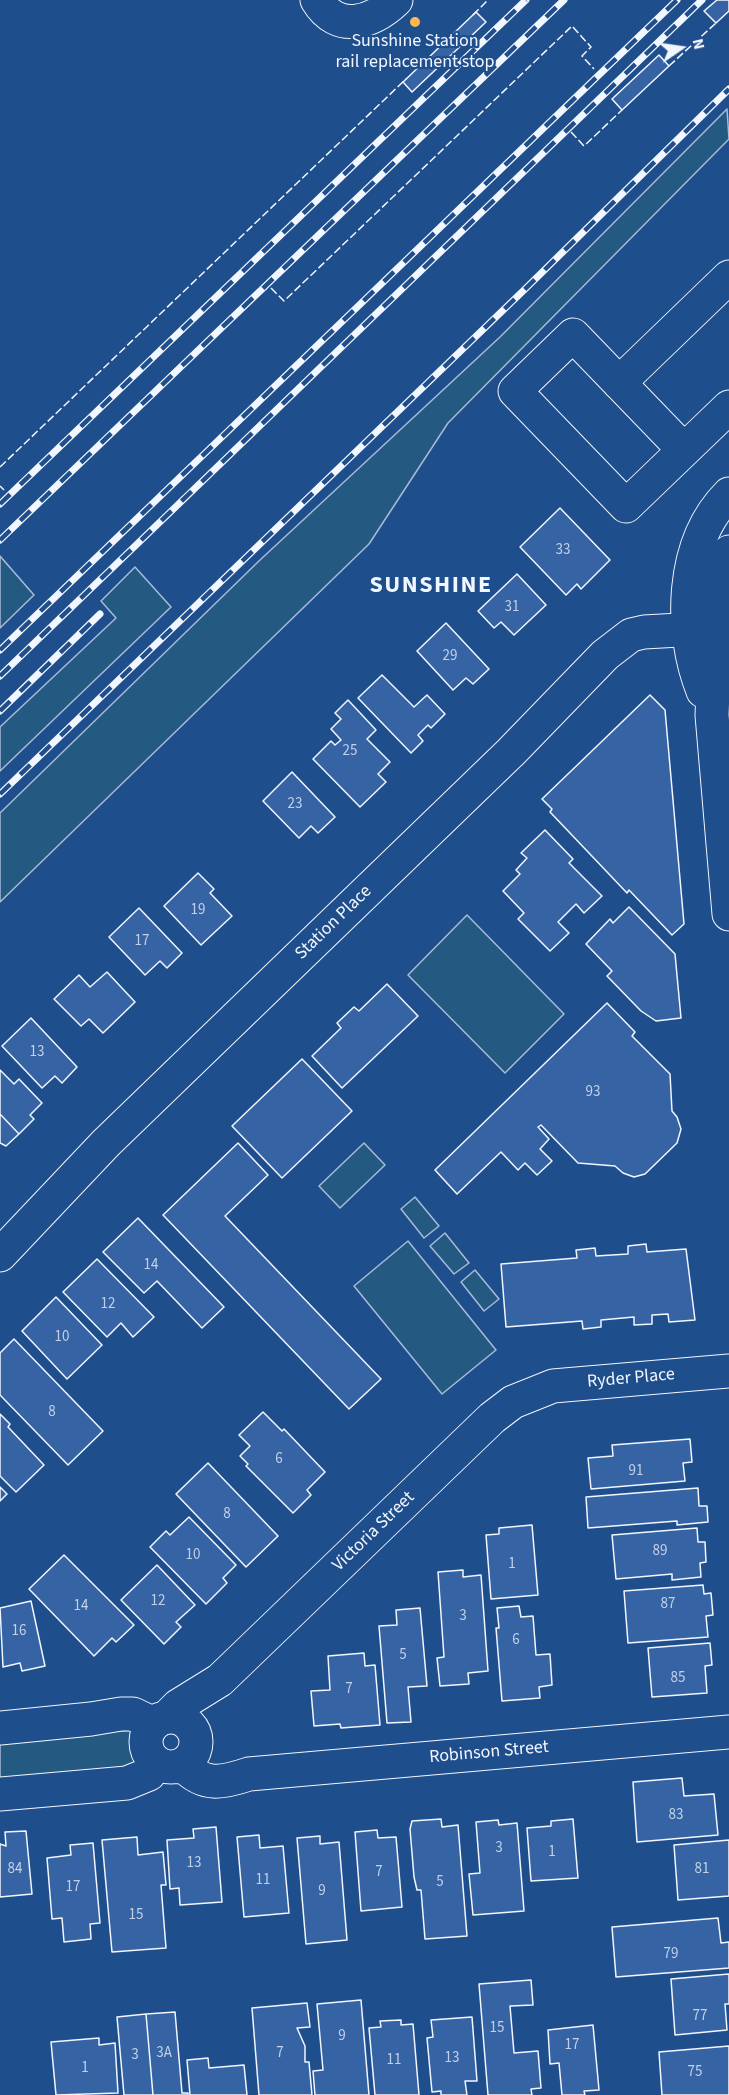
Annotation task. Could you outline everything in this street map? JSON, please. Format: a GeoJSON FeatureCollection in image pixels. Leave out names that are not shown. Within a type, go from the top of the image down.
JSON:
{"type":"FeatureCollection","features":[{"type":"Feature","properties":{"kind":"street"},"geometry":{"type":"LineString","coordinates":[[317,0],[331,16],[351,23],[376,16],[396,0]]}},
{"type":"Feature","properties":{"kind":"street"},"geometry":{"type":"LineString","coordinates":[[619,383],[729,277]]}},
{"type":"Feature","properties":{"kind":"street"},"geometry":{"type":"LineString","coordinates":[[684,450],[573,335],[515,391],[626,506],[729,407]]}},
{"type":"Feature","properties":{"kind":"street"},"geometry":{"type":"LineString","coordinates":[[701,628],[687,595],[693,561],[706,529],[729,494]]}},
{"type":"Feature","properties":{"kind":"street"},"geometry":{"type":"LineString","coordinates":[[729,552],[701,628],[696,674],[720,714],[729,914]]}},
{"type":"Feature","properties":{"kind":"street","name":"Station Place"},"geometry":{"type":"LineString","coordinates":[[0,1255],[106,1143],[511,752],[605,655],[631,635],[701,628]]}},
{"type":"Feature","properties":{"kind":"street","name":"Ryder Place"},"geometry":{"type":"LineString","coordinates":[[534,1393],[553,1386],[729,1371]]}},
{"type":"Feature","properties":{"kind":"street","name":"Victoria Street"},"geometry":{"type":"LineString","coordinates":[[175,1742],[220,1680],[492,1418],[513,1402],[534,1393]]}},
{"type":"Feature","properties":{"kind":"street"},"geometry":{"type":"LineString","coordinates":[[0,1728],[133,1714],[175,1742],[149,1774],[127,1783],[0,1794]]}},
{"type":"Feature","properties":{"kind":"street","name":"Robinson Street"},"geometry":{"type":"LineString","coordinates":[[175,1742],[194,1777],[212,1781],[228,1781],[249,1774],[729,1732]]}},
{"type":"Feature","properties":{"kind":"shaded area"},"geometry":{"type":"Polygon","coordinates":[[[727,109],[729,139],[448,423],[369,544],[0,902],[0,813],[260,560],[500,337],[727,109]]]}},
{"type":"Feature","properties":{"kind":"shaded area"},"geometry":{"type":"Polygon","coordinates":[[[0,556],[34,595],[0,628],[0,556]]]}},
{"type":"Feature","properties":{"kind":"shaded area"},"geometry":{"type":"Polygon","coordinates":[[[135,567],[171,607],[0,771],[0,727],[116,618],[101,601],[135,567]]]}},
{"type":"Feature","properties":{"kind":"shaded area"},"geometry":{"type":"Polygon","coordinates":[[[467,915],[564,1014],[505,1073],[408,975],[467,915]]]}},
{"type":"Feature","properties":{"kind":"shaded area"},"geometry":{"type":"Polygon","coordinates":[[[364,1143],[385,1165],[340,1208],[319,1186],[364,1143]]]}},
{"type":"Feature","properties":{"kind":"shaded area"},"geometry":{"type":"Polygon","coordinates":[[[415,1197],[439,1226],[424,1238],[401,1209],[415,1197]]]}},
{"type":"Feature","properties":{"kind":"shaded area"},"geometry":{"type":"Polygon","coordinates":[[[445,1233],[469,1263],[454,1274],[430,1246],[445,1233]]]}},
{"type":"Feature","properties":{"kind":"shaded area"},"geometry":{"type":"Polygon","coordinates":[[[408,1241],[496,1350],[442,1394],[354,1286],[408,1241]]]}},
{"type":"Feature","properties":{"kind":"shaded area"},"geometry":{"type":"Polygon","coordinates":[[[475,1270],[499,1299],[484,1311],[461,1282],[475,1270]]]}},
{"type":"Feature","properties":{"kind":"shaded area"},"geometry":{"type":"Polygon","coordinates":[[[138,1730],[136,1743],[140,1766],[0,1787],[0,1737],[138,1730]]]}},
{"type":"Feature","properties":{"kind":"building"},"geometry":{"type":"Polygon","coordinates":[[[717,0],[729,0],[729,11],[716,23],[704,11],[717,0]]]}},
{"type":"Feature","properties":{"kind":"building"},"geometry":{"type":"Polygon","coordinates":[[[476,12],[486,22],[412,92],[403,82],[476,12]]]}},
{"type":"Feature","properties":{"kind":"building"},"geometry":{"type":"Polygon","coordinates":[[[659,55],[669,66],[622,110],[612,99],[659,55]]]}},
{"type":"Feature","properties":{"kind":"building"},"geometry":{"type":"Polygon","coordinates":[[[560,508],[610,560],[581,589],[577,584],[566,595],[520,547],[560,508]]]}},
{"type":"Feature","properties":{"kind":"building"},"geometry":{"type":"Polygon","coordinates":[[[517,574],[546,605],[514,635],[501,622],[494,628],[478,611],[517,574]]]}},
{"type":"Feature","properties":{"kind":"building"},"geometry":{"type":"Polygon","coordinates":[[[446,623],[489,669],[473,684],[466,678],[453,690],[417,651],[446,623]]]}},
{"type":"Feature","properties":{"kind":"building"},"geometry":{"type":"Polygon","coordinates":[[[382,675],[414,707],[427,695],[445,714],[431,728],[428,725],[418,735],[423,741],[411,753],[358,698],[382,675]]]}},
{"type":"Feature","properties":{"kind":"building"},"geometry":{"type":"Polygon","coordinates":[[[650,695],[665,710],[684,924],[672,935],[629,890],[627,893],[550,812],[552,809],[542,799],[650,695]]]}},
{"type":"Feature","properties":{"kind":"building"},"geometry":{"type":"Polygon","coordinates":[[[348,700],[376,730],[367,739],[390,762],[378,774],[386,782],[360,807],[313,759],[331,741],[335,745],[341,740],[331,729],[341,719],[335,713],[348,700]]]}},
{"type":"Feature","properties":{"kind":"building"},"geometry":{"type":"Polygon","coordinates":[[[292,772],[335,817],[318,833],[311,826],[299,838],[263,801],[292,772]]]}},
{"type":"Feature","properties":{"kind":"building"},"geometry":{"type":"Polygon","coordinates":[[[545,830],[573,859],[569,863],[602,896],[584,913],[576,904],[558,922],[569,933],[550,951],[518,919],[524,913],[503,891],[520,874],[516,870],[527,858],[521,853],[545,830]]]}},
{"type":"Feature","properties":{"kind":"building"},"geometry":{"type":"Polygon","coordinates":[[[198,873],[214,889],[210,893],[232,916],[201,945],[164,906],[198,873]]]}},
{"type":"Feature","properties":{"kind":"building"},"geometry":{"type":"Polygon","coordinates":[[[629,907],[675,954],[681,1018],[656,1021],[641,1011],[607,976],[612,971],[586,944],[610,919],[613,923],[629,907]]]}},
{"type":"Feature","properties":{"kind":"building"},"geometry":{"type":"Polygon","coordinates":[[[139,908],[182,953],[167,968],[160,961],[145,975],[109,937],[139,908]]]}},
{"type":"Feature","properties":{"kind":"building"},"geometry":{"type":"Polygon","coordinates":[[[107,972],[135,1002],[103,1033],[89,1019],[81,1026],[54,999],[79,975],[90,987],[107,972]]]}},
{"type":"Feature","properties":{"kind":"building"},"geometry":{"type":"Polygon","coordinates":[[[387,984],[418,1016],[342,1088],[312,1056],[341,1028],[337,1023],[354,1007],[359,1011],[387,984]]]}},
{"type":"Feature","properties":{"kind":"building"},"geometry":{"type":"Polygon","coordinates":[[[607,1003],[635,1032],[632,1036],[670,1074],[672,1111],[681,1129],[677,1143],[645,1174],[634,1177],[623,1173],[615,1166],[578,1163],[541,1125],[538,1127],[549,1139],[540,1149],[552,1161],[537,1175],[525,1163],[518,1170],[501,1152],[457,1194],[435,1170],[607,1003]]]}},
{"type":"Feature","properties":{"kind":"building"},"geometry":{"type":"Polygon","coordinates":[[[31,1018],[77,1067],[62,1083],[55,1076],[42,1088],[2,1046],[31,1018]]]}},
{"type":"Feature","properties":{"kind":"building"},"geometry":{"type":"Polygon","coordinates":[[[302,1059],[352,1111],[282,1178],[232,1126],[302,1059]]]}},
{"type":"Feature","properties":{"kind":"building"},"geometry":{"type":"Polygon","coordinates":[[[0,1070],[14,1084],[19,1079],[42,1103],[30,1115],[34,1119],[19,1134],[0,1114],[0,1070]]]}},
{"type":"Feature","properties":{"kind":"building"},"geometry":{"type":"Polygon","coordinates":[[[0,1114],[19,1134],[6,1146],[0,1143],[0,1114]]]}},
{"type":"Feature","properties":{"kind":"building"},"geometry":{"type":"Polygon","coordinates":[[[238,1143],[268,1175],[225,1216],[381,1379],[349,1409],[163,1215],[238,1143]]]}},
{"type":"Feature","properties":{"kind":"building"},"geometry":{"type":"Polygon","coordinates":[[[138,1218],[224,1307],[202,1328],[157,1281],[144,1293],[103,1252],[138,1218]]]}},
{"type":"Feature","properties":{"kind":"building"},"geometry":{"type":"Polygon","coordinates":[[[646,1244],[647,1252],[686,1249],[695,1320],[669,1322],[668,1314],[652,1315],[652,1324],[634,1325],[634,1317],[601,1320],[601,1327],[583,1329],[582,1321],[506,1327],[501,1264],[577,1258],[576,1250],[595,1248],[596,1256],[628,1254],[628,1246],[646,1244]]]}},
{"type":"Feature","properties":{"kind":"building"},"geometry":{"type":"Polygon","coordinates":[[[97,1259],[154,1317],[133,1337],[121,1323],[107,1337],[63,1292],[97,1259]]]}},
{"type":"Feature","properties":{"kind":"building"},"geometry":{"type":"Polygon","coordinates":[[[56,1297],[102,1345],[67,1379],[22,1331],[56,1297]]]}},
{"type":"Feature","properties":{"kind":"building"},"geometry":{"type":"Polygon","coordinates":[[[14,1339],[103,1431],[68,1465],[0,1395],[0,1353],[14,1339]]]}},
{"type":"Feature","properties":{"kind":"building"},"geometry":{"type":"Polygon","coordinates":[[[263,1412],[282,1431],[284,1429],[325,1472],[307,1490],[311,1495],[293,1513],[246,1466],[248,1464],[240,1456],[250,1446],[239,1435],[263,1412]]]}},
{"type":"Feature","properties":{"kind":"building"},"geometry":{"type":"Polygon","coordinates":[[[0,1414],[10,1424],[8,1427],[44,1465],[16,1492],[0,1476],[0,1414]]]}},
{"type":"Feature","properties":{"kind":"building"},"geometry":{"type":"Polygon","coordinates":[[[690,1439],[692,1462],[683,1463],[685,1481],[591,1489],[588,1458],[613,1456],[612,1445],[690,1439]]]}},
{"type":"Feature","properties":{"kind":"building"},"geometry":{"type":"Polygon","coordinates":[[[208,1463],[278,1536],[246,1567],[176,1494],[208,1463]]]}},
{"type":"Feature","properties":{"kind":"building"},"geometry":{"type":"Polygon","coordinates":[[[0,1487],[7,1494],[0,1501],[0,1487]]]}},
{"type":"Feature","properties":{"kind":"building"},"geometry":{"type":"Polygon","coordinates":[[[698,1488],[699,1506],[707,1506],[708,1522],[677,1525],[677,1521],[588,1528],[586,1497],[698,1488]]]}},
{"type":"Feature","properties":{"kind":"building"},"geometry":{"type":"Polygon","coordinates":[[[189,1517],[236,1565],[223,1578],[227,1583],[206,1604],[150,1547],[166,1531],[170,1535],[189,1517]]]}},
{"type":"Feature","properties":{"kind":"building"},"geometry":{"type":"Polygon","coordinates":[[[532,1525],[538,1595],[491,1599],[486,1535],[499,1534],[499,1528],[532,1525]]]}},
{"type":"Feature","properties":{"kind":"building"},"geometry":{"type":"Polygon","coordinates":[[[697,1528],[698,1542],[705,1542],[706,1562],[700,1563],[701,1577],[672,1580],[672,1574],[616,1579],[612,1535],[697,1528]]]}},
{"type":"Feature","properties":{"kind":"building"},"geometry":{"type":"Polygon","coordinates":[[[64,1555],[134,1625],[116,1642],[112,1638],[94,1656],[29,1589],[64,1555]]]}},
{"type":"Feature","properties":{"kind":"building"},"geometry":{"type":"Polygon","coordinates":[[[157,1565],[195,1605],[176,1622],[181,1627],[164,1644],[121,1600],[157,1565]]]}},
{"type":"Feature","properties":{"kind":"building"},"geometry":{"type":"Polygon","coordinates":[[[463,1570],[463,1577],[481,1575],[488,1671],[468,1673],[469,1684],[440,1686],[437,1658],[444,1657],[438,1572],[463,1570]]]}},
{"type":"Feature","properties":{"kind":"building"},"geometry":{"type":"Polygon","coordinates":[[[703,1585],[704,1594],[711,1593],[713,1615],[706,1616],[708,1637],[628,1643],[624,1591],[703,1585]]]}},
{"type":"Feature","properties":{"kind":"building"},"geometry":{"type":"Polygon","coordinates":[[[31,1601],[45,1666],[22,1671],[20,1663],[3,1667],[0,1608],[31,1601]]]}},
{"type":"Feature","properties":{"kind":"building"},"geometry":{"type":"Polygon","coordinates":[[[519,1606],[521,1617],[533,1616],[536,1655],[550,1654],[552,1685],[539,1687],[540,1698],[502,1701],[496,1628],[499,1628],[497,1608],[519,1606]]]}},
{"type":"Feature","properties":{"kind":"building"},"geometry":{"type":"Polygon","coordinates":[[[420,1608],[427,1686],[408,1687],[411,1722],[387,1723],[379,1626],[397,1625],[396,1610],[420,1608]]]}},
{"type":"Feature","properties":{"kind":"building"},"geometry":{"type":"Polygon","coordinates":[[[710,1643],[712,1665],[705,1666],[707,1693],[652,1697],[648,1648],[710,1643]]]}},
{"type":"Feature","properties":{"kind":"building"},"geometry":{"type":"Polygon","coordinates":[[[364,1653],[365,1666],[375,1665],[380,1725],[341,1728],[340,1724],[314,1726],[311,1691],[330,1690],[328,1656],[364,1653]]]}},
{"type":"Feature","properties":{"kind":"building"},"geometry":{"type":"Polygon","coordinates":[[[682,1778],[684,1796],[714,1794],[718,1835],[637,1842],[633,1782],[682,1778]]]}},
{"type":"Feature","properties":{"kind":"building"},"geometry":{"type":"Polygon","coordinates":[[[441,1819],[442,1827],[458,1825],[467,1936],[425,1939],[421,1890],[417,1890],[414,1877],[410,1829],[412,1821],[441,1819]]]}},
{"type":"Feature","properties":{"kind":"building"},"geometry":{"type":"Polygon","coordinates":[[[573,1819],[578,1878],[531,1881],[527,1828],[551,1826],[551,1821],[573,1819]]]}},
{"type":"Feature","properties":{"kind":"building"},"geometry":{"type":"Polygon","coordinates":[[[498,1820],[499,1825],[517,1823],[524,1911],[473,1915],[469,1874],[480,1873],[476,1822],[498,1820]]]}},
{"type":"Feature","properties":{"kind":"building"},"geometry":{"type":"Polygon","coordinates":[[[216,1827],[222,1902],[180,1905],[179,1888],[170,1889],[167,1840],[194,1838],[193,1829],[216,1827]]]}},
{"type":"Feature","properties":{"kind":"building"},"geometry":{"type":"Polygon","coordinates":[[[377,1830],[378,1838],[396,1837],[402,1907],[361,1911],[355,1832],[377,1830]]]}},
{"type":"Feature","properties":{"kind":"building"},"geometry":{"type":"Polygon","coordinates":[[[26,1831],[32,1894],[0,1897],[0,1844],[6,1846],[5,1832],[26,1831]]]}},
{"type":"Feature","properties":{"kind":"building"},"geometry":{"type":"Polygon","coordinates":[[[259,1835],[260,1848],[283,1846],[289,1913],[244,1917],[237,1837],[259,1835]]]}},
{"type":"Feature","properties":{"kind":"building"},"geometry":{"type":"Polygon","coordinates":[[[320,1836],[320,1844],[339,1842],[347,1940],[306,1944],[297,1838],[320,1836]]]}},
{"type":"Feature","properties":{"kind":"building"},"geometry":{"type":"Polygon","coordinates":[[[137,1837],[138,1855],[163,1852],[166,1885],[161,1885],[166,1948],[112,1952],[102,1840],[137,1837]]]}},
{"type":"Feature","properties":{"kind":"building"},"geometry":{"type":"Polygon","coordinates":[[[729,1840],[729,1896],[678,1900],[674,1845],[729,1840]]]}},
{"type":"Feature","properties":{"kind":"building"},"geometry":{"type":"Polygon","coordinates":[[[93,1843],[100,1923],[90,1924],[91,1939],[64,1942],[62,1918],[52,1919],[47,1858],[71,1855],[70,1845],[93,1843]]]}},
{"type":"Feature","properties":{"kind":"building"},"geometry":{"type":"Polygon","coordinates":[[[718,1918],[721,1943],[729,1942],[729,1968],[616,1977],[612,1927],[718,1918]]]}},
{"type":"Feature","properties":{"kind":"building"},"geometry":{"type":"Polygon","coordinates":[[[729,1974],[729,2004],[725,2004],[727,2030],[675,2035],[671,1979],[729,1974]]]}},
{"type":"Feature","properties":{"kind":"building"},"geometry":{"type":"Polygon","coordinates":[[[531,1980],[533,2005],[510,2006],[514,2053],[538,2051],[541,2088],[531,2089],[532,2095],[488,2095],[479,1984],[531,1980]]]}},
{"type":"Feature","properties":{"kind":"building"},"geometry":{"type":"Polygon","coordinates":[[[361,2000],[369,2095],[315,2095],[313,2071],[323,2070],[317,2004],[361,2000]]]}},
{"type":"Feature","properties":{"kind":"building"},"geometry":{"type":"Polygon","coordinates":[[[307,2003],[310,2027],[297,2028],[305,2046],[305,2062],[309,2062],[312,2095],[259,2095],[252,2008],[307,2003]]]}},
{"type":"Feature","properties":{"kind":"building"},"geometry":{"type":"Polygon","coordinates":[[[175,2012],[182,2093],[188,2093],[188,2095],[153,2095],[146,2014],[175,2012]]]}},
{"type":"Feature","properties":{"kind":"building"},"geometry":{"type":"Polygon","coordinates":[[[146,2014],[153,2095],[124,2095],[117,2017],[146,2014]]]}},
{"type":"Feature","properties":{"kind":"building"},"geometry":{"type":"Polygon","coordinates":[[[472,2017],[477,2081],[465,2081],[467,2095],[441,2095],[441,2091],[432,2092],[427,2038],[433,2037],[431,2020],[472,2017]]]}},
{"type":"Feature","properties":{"kind":"building"},"geometry":{"type":"Polygon","coordinates":[[[401,2020],[401,2025],[413,2024],[419,2095],[375,2095],[369,2028],[381,2027],[380,2021],[401,2020]]]}},
{"type":"Feature","properties":{"kind":"building"},"geometry":{"type":"Polygon","coordinates":[[[593,2025],[599,2090],[584,2091],[585,2095],[562,2095],[559,2063],[550,2064],[548,2030],[593,2025]]]}},
{"type":"Feature","properties":{"kind":"building"},"geometry":{"type":"Polygon","coordinates":[[[99,2038],[99,2045],[115,2043],[118,2093],[56,2095],[51,2042],[99,2038]]]}},
{"type":"Feature","properties":{"kind":"building"},"geometry":{"type":"Polygon","coordinates":[[[729,2046],[729,2095],[662,2095],[659,2052],[729,2046]]]}},
{"type":"Feature","properties":{"kind":"building"},"geometry":{"type":"Polygon","coordinates":[[[208,2058],[209,2068],[244,2065],[247,2095],[190,2095],[187,2060],[208,2058]]]}},
{"type":"Feature","properties":{"kind":"railway"},"geometry":{"type":"LineString","coordinates":[[0,504],[526,0]]}},
{"type":"Feature","properties":{"kind":"railway"},"geometry":{"type":"LineString","coordinates":[[0,540],[564,0]]}},
{"type":"Feature","properties":{"kind":"railway"},"geometry":{"type":"LineString","coordinates":[[0,650],[677,0]]}},
{"type":"Feature","properties":{"kind":"railway"},"geometry":{"type":"LineString","coordinates":[[0,676],[702,0]]}},
{"type":"Feature","properties":{"kind":"railway"},"geometry":{"type":"LineString","coordinates":[[0,794],[522,292],[729,89]]}},
{"type":"Feature","properties":{"kind":"railway"},"geometry":{"type":"LineString","coordinates":[[0,711],[100,614]]}},
{"type":"Feature","properties":{"kind":"fence"},"geometry":{"type":"LineString","coordinates":[[473,15],[488,0]]}},
{"type":"Feature","properties":{"kind":"fence"},"geometry":{"type":"LineString","coordinates":[[669,66],[716,23]]}},
{"type":"Feature","properties":{"kind":"fence"},"geometry":{"type":"LineString","coordinates":[[271,288],[284,301],[572,26],[591,47],[582,56],[594,69]]}},
{"type":"Feature","properties":{"kind":"fence"},"geometry":{"type":"LineString","coordinates":[[0,467],[406,79]]}},
{"type":"Feature","properties":{"kind":"fence"},"geometry":{"type":"LineString","coordinates":[[571,132],[584,146],[622,110]]}},
{"type":"Feature","properties":{"kind":"fence"},"geometry":{"type":"LineString","coordinates":[[0,486],[4,490]]}},
{"type":"Feature","properties":{"kind":"place","name":"Sunshine Station rail replacement stop"},"geometry":{"type":"Point","coordinates":[415,22]}},
{"type":"Feature","properties":{"kind":"district","name":"SUNSHINE"},"geometry":{"type":"Point","coordinates":[431,587]}}]}
